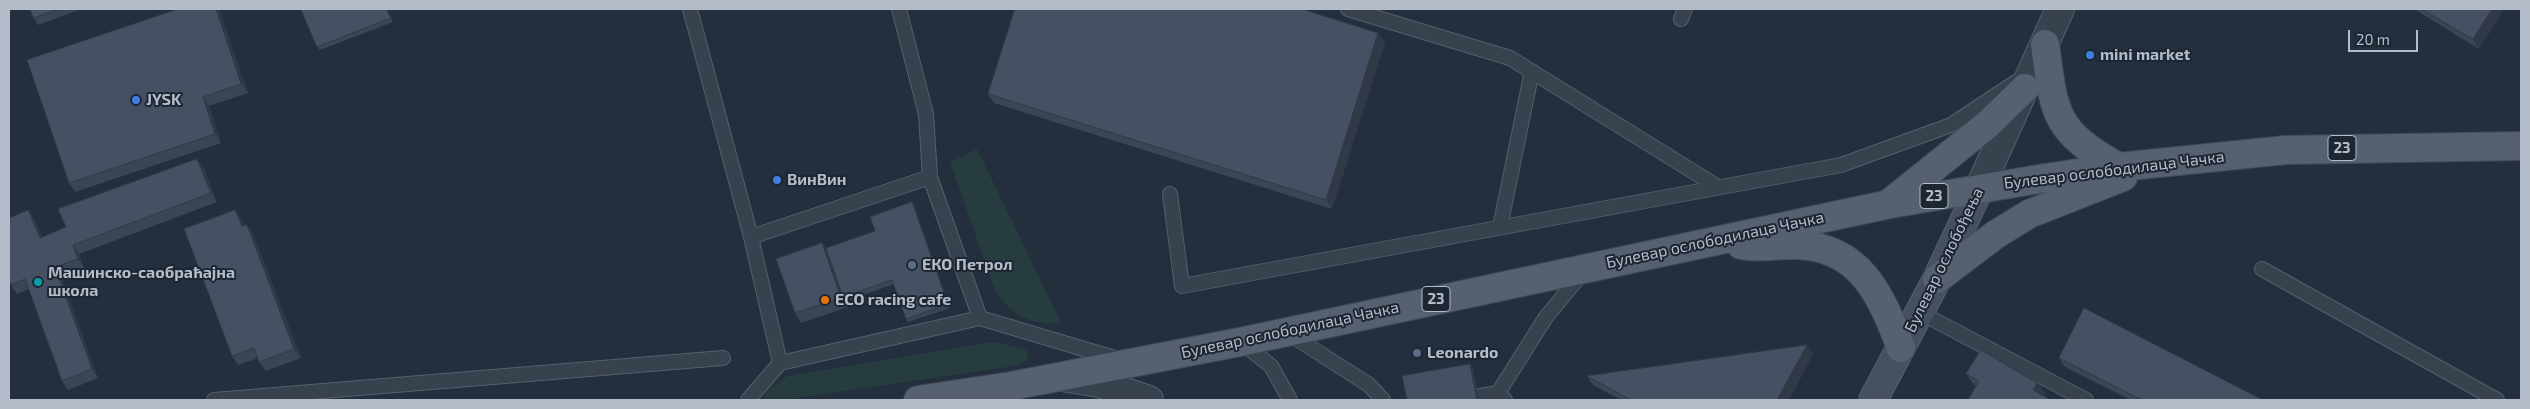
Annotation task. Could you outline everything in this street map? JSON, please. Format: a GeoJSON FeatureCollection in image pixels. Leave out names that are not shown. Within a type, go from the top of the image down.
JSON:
{"type":"FeatureCollection","features":[{"type":"Feature","properties":{"kind":"main road"},"geometry":{"type":"LineString","coordinates":[[2045,44],[2051,93],[2061,120],[2084,145],[2119,167]]}},
{"type":"Feature","properties":{"kind":"main road"},"geometry":{"type":"LineString","coordinates":[[1890,204],[1988,124],[2029,79]]}},
{"type":"Feature","properties":{"kind":"main road","name":"Булевар ослободилаца Чачка"},"geometry":{"type":"LineString","coordinates":[[918,400],[972,393],[1240,342],[1717,239],[1890,204],[1979,189],[2119,167],[2286,150],[2521,146]]}},
{"type":"Feature","properties":{"kind":"main road"},"geometry":{"type":"LineString","coordinates":[[1937,278],[1995,235],[2029,214],[2094,189],[2146,164]]}},
{"type":"Feature","properties":{"kind":"main road","name":"Булевар ослобођења"},"geometry":{"type":"LineString","coordinates":[[1873,400],[1937,278],[1979,189]]}},
{"type":"Feature","properties":{"kind":"main road"},"geometry":{"type":"LineString","coordinates":[[1717,239],[1745,246],[1797,245],[1818,247],[1836,254],[1854,265],[1876,290],[1890,318],[1901,348]]}},
{"type":"Feature","properties":{"kind":"street","name":"Булевар ослобођења"},"geometry":{"type":"LineString","coordinates":[[1979,189],[2060,9]]}},
{"type":"Feature","properties":{"kind":"street"},"geometry":{"type":"LineString","coordinates":[[1058,376],[1099,384],[1149,400]]}},
{"type":"Feature","properties":{"kind":"lane"},"geometry":{"type":"LineString","coordinates":[[690,9],[751,237],[780,363]]}},
{"type":"Feature","properties":{"kind":"lane"},"geometry":{"type":"LineString","coordinates":[[899,9],[926,114],[930,177],[980,318]]}},
{"type":"Feature","properties":{"kind":"lane"},"geometry":{"type":"LineString","coordinates":[[1348,9],[1510,58],[1718,188]]}},
{"type":"Feature","properties":{"kind":"lane"},"geometry":{"type":"LineString","coordinates":[[1500,228],[1532,71]]}},
{"type":"Feature","properties":{"kind":"lane"},"geometry":{"type":"LineString","coordinates":[[1170,194],[1182,286],[1841,165],[1951,125],[2029,79]]}},
{"type":"Feature","properties":{"kind":"lane"},"geometry":{"type":"LineString","coordinates":[[751,237],[930,177]]}},
{"type":"Feature","properties":{"kind":"lane"},"geometry":{"type":"LineString","coordinates":[[1456,400],[1501,396],[1546,317],[1587,268]]}},
{"type":"Feature","properties":{"kind":"lane"},"geometry":{"type":"LineString","coordinates":[[2262,269],[2498,400]]}},
{"type":"Feature","properties":{"kind":"lane"},"geometry":{"type":"LineString","coordinates":[[1919,312],[2086,400]]}},
{"type":"Feature","properties":{"kind":"lane"},"geometry":{"type":"LineString","coordinates":[[748,400],[780,363],[980,318],[1132,363]]}},
{"type":"Feature","properties":{"kind":"lane"},"geometry":{"type":"LineString","coordinates":[[1286,331],[1368,385],[1383,400]]}},
{"type":"Feature","properties":{"kind":"lane"},"geometry":{"type":"LineString","coordinates":[[1240,342],[1271,366],[1290,400]]}},
{"type":"Feature","properties":{"kind":"lane"},"geometry":{"type":"LineString","coordinates":[[214,400],[722,358]]}},
{"type":"Feature","properties":{"kind":"green space"},"geometry":{"type":"Polygon","coordinates":[[[977,149],[1060,320],[1058,323],[1039,322],[1022,316],[1007,305],[995,290],[950,162],[977,149]]]}},
{"type":"Feature","properties":{"kind":"green space"},"geometry":{"type":"Polygon","coordinates":[[[993,342],[1023,348],[1027,351],[1027,360],[1014,366],[784,400],[770,400],[765,397],[767,391],[787,376],[993,342]]]}},
{"type":"Feature","properties":{"kind":"building"},"geometry":{"type":"Polygon","coordinates":[[[30,9],[58,9],[34,18],[30,9]]]}},
{"type":"Feature","properties":{"kind":"building","name":"JYSK"},"geometry":{"type":"Polygon","coordinates":[[[178,9],[216,9],[241,84],[203,97],[215,134],[69,183],[27,60],[178,9]]]}},
{"type":"Feature","properties":{"kind":"building"},"geometry":{"type":"Polygon","coordinates":[[[301,9],[386,9],[391,18],[317,47],[301,9]]]}},
{"type":"Feature","properties":{"kind":"building"},"geometry":{"type":"Polygon","coordinates":[[[1015,9],[1302,9],[1378,33],[1326,200],[988,94],[1015,9]]]}},
{"type":"Feature","properties":{"kind":"building"},"geometry":{"type":"Polygon","coordinates":[[[2422,9],[2492,9],[2473,39],[2422,9]]]}},
{"type":"Feature","properties":{"kind":"building","name":"Машинско-саобраћајна школа"},"geometry":{"type":"Polygon","coordinates":[[[197,159],[211,193],[73,245],[78,259],[55,267],[92,369],[62,381],[25,279],[11,285],[9,280],[9,218],[28,210],[40,238],[66,227],[58,209],[197,159]]]}},
{"type":"Feature","properties":{"kind":"building"},"geometry":{"type":"Polygon","coordinates":[[[912,202],[948,304],[906,319],[892,280],[843,297],[826,248],[875,231],[870,217],[912,202]]]}},
{"type":"Feature","properties":{"kind":"building"},"geometry":{"type":"Polygon","coordinates":[[[235,210],[242,226],[247,225],[294,349],[259,362],[254,348],[232,356],[184,229],[235,210]]]}},
{"type":"Feature","properties":{"kind":"building"},"geometry":{"type":"Polygon","coordinates":[[[822,243],[841,298],[795,313],[776,259],[822,243]]]}},
{"type":"Feature","properties":{"kind":"building"},"geometry":{"type":"Polygon","coordinates":[[[2084,308],[2263,400],[2142,400],[2059,358],[2084,308]]]}},
{"type":"Feature","properties":{"kind":"building"},"geometry":{"type":"Polygon","coordinates":[[[1807,345],[1777,400],[1631,400],[1587,376],[1807,345]]]}},
{"type":"Feature","properties":{"kind":"building"},"geometry":{"type":"Polygon","coordinates":[[[1981,350],[2037,383],[2033,390],[2051,400],[1968,400],[1979,381],[1966,374],[1981,350]]]}},
{"type":"Feature","properties":{"kind":"building"},"geometry":{"type":"Polygon","coordinates":[[[1470,364],[1477,400],[1407,400],[1402,376],[1470,364]]]}},
{"type":"Feature","properties":{"kind":"place","name":"mini market"},"geometry":{"type":"Point","coordinates":[2090,55]}},
{"type":"Feature","properties":{"kind":"place","name":"JYSK"},"geometry":{"type":"Point","coordinates":[136,100]}},
{"type":"Feature","properties":{"kind":"place","name":"ВинВин"},"geometry":{"type":"Point","coordinates":[777,180]}},
{"type":"Feature","properties":{"kind":"place","name":"ЕКО Петрол"},"geometry":{"type":"Point","coordinates":[912,265]}},
{"type":"Feature","properties":{"kind":"place","name":"Машинско-саобраћајна школа"},"geometry":{"type":"Point","coordinates":[38,282]}},
{"type":"Feature","properties":{"kind":"place","name":"ECO racing cafe"},"geometry":{"type":"Point","coordinates":[825,300]}},
{"type":"Feature","properties":{"kind":"place","name":"Leonardo"},"geometry":{"type":"Point","coordinates":[1417,353]}}]}
